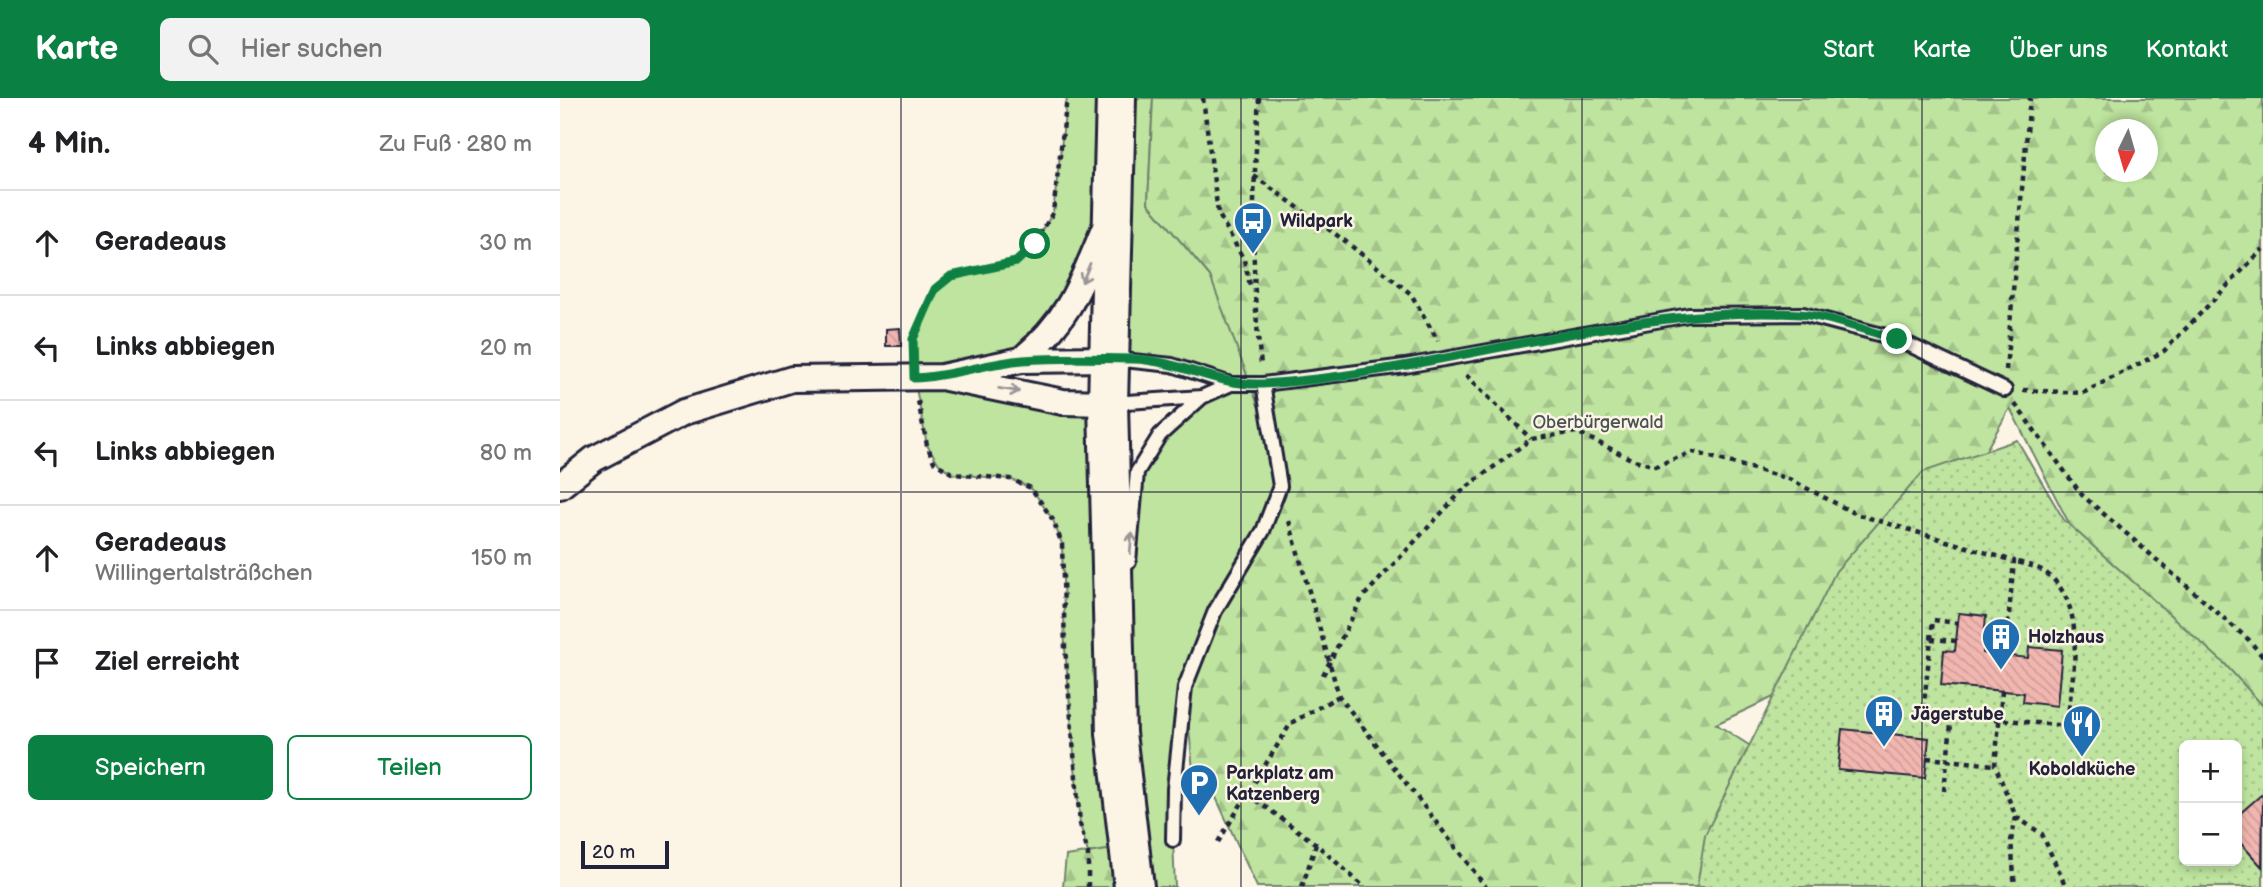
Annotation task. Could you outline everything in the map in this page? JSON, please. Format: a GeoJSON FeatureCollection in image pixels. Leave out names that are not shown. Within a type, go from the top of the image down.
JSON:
{"type":"FeatureCollection","features":[{"type":"Feature","properties":{"kind":"main road"},"geometry":{"type":"LineString","coordinates":[[1116,98],[1108,403],[1116,733],[1134,887]]}},
{"type":"Feature","properties":{"kind":"street"},"geometry":{"type":"LineString","coordinates":[[1021,360],[1060,323],[1081,285],[1112,210]]}},
{"type":"Feature","properties":{"kind":"street"},"geometry":{"type":"LineString","coordinates":[[560,486],[594,459],[696,408],[792,379],[942,377],[1021,360],[1110,359]]}},
{"type":"Feature","properties":{"kind":"street"},"geometry":{"type":"LineString","coordinates":[[942,377],[1063,402],[1108,403]]}},
{"type":"Feature","properties":{"kind":"lane"},"geometry":{"type":"LineString","coordinates":[[1110,359],[1137,359],[1172,365],[1231,384],[1263,384],[1405,366],[1689,315],[1803,314],[1897,339],[2005,390]]}},
{"type":"Feature","properties":{"kind":"lane"},"geometry":{"type":"LineString","coordinates":[[1129,578],[1137,472],[1160,435],[1202,397],[1231,384]]}},
{"type":"Feature","properties":{"kind":"lane"},"geometry":{"type":"LineString","coordinates":[[1173,840],[1174,789],[1185,687],[1215,611],[1263,531],[1280,486],[1263,384]]}},
{"type":"Feature","properties":{"kind":"lane"},"geometry":{"type":"LineString","coordinates":[[1108,403],[1202,397]]}},
{"type":"Feature","properties":{"kind":"lane"},"geometry":{"type":"LineString","coordinates":[[1116,733],[1128,646]]}},
{"type":"Feature","properties":{"kind":"path"},"geometry":{"type":"LineString","coordinates":[[1067,98],[1053,212],[1035,244],[1016,262],[951,276],[935,289],[913,339],[914,378],[926,445],[934,462],[953,474],[1010,479],[1031,488],[1048,510],[1062,544],[1065,648],[1080,824],[1088,853],[1088,887]]}},
{"type":"Feature","properties":{"kind":"path"},"geometry":{"type":"LineString","coordinates":[[1203,98],[1218,213],[1244,260],[1252,293],[1263,384]]}},
{"type":"Feature","properties":{"kind":"path"},"geometry":{"type":"LineString","coordinates":[[1252,293],[1254,176],[1259,98]]}},
{"type":"Feature","properties":{"kind":"path"},"geometry":{"type":"LineString","coordinates":[[2030,98],[2005,390],[2082,495],[2249,640],[2263,657]]}},
{"type":"Feature","properties":{"kind":"path"},"geometry":{"type":"LineString","coordinates":[[1254,176],[1345,241],[1411,294],[1448,358],[1531,439]]}},
{"type":"Feature","properties":{"kind":"path"},"geometry":{"type":"LineString","coordinates":[[2005,390],[2083,393],[2164,351],[2263,249]]}},
{"type":"Feature","properties":{"kind":"path"},"geometry":{"type":"LineString","coordinates":[[1323,675],[1362,598],[1463,490],[1531,439],[1577,432],[1631,459],[1655,466],[1693,452],[1789,479],[1856,514],[2044,571],[2065,595],[2075,631],[2067,726],[1923,712],[1933,620],[1958,623]]}},
{"type":"Feature","properties":{"kind":"path"},"geometry":{"type":"LineString","coordinates":[[1280,486],[1339,696],[1486,887]]}},
{"type":"Feature","properties":{"kind":"path"},"geometry":{"type":"LineString","coordinates":[[2005,656],[2014,561]]}},
{"type":"Feature","properties":{"kind":"path"},"geometry":{"type":"LineString","coordinates":[[1931,639],[1956,641]]}},
{"type":"Feature","properties":{"kind":"path"},"geometry":{"type":"LineString","coordinates":[[2002,691],[1995,765],[2016,817],[2011,841],[2015,887]]}},
{"type":"Feature","properties":{"kind":"path"},"geometry":{"type":"LineString","coordinates":[[1218,842],[1291,723],[1339,696]]}},
{"type":"Feature","properties":{"kind":"path"},"geometry":{"type":"LineString","coordinates":[[1944,791],[1952,715]]}},
{"type":"Feature","properties":{"kind":"path"},"geometry":{"type":"LineString","coordinates":[[1927,758],[1995,765]]}},
{"type":"Feature","properties":{"kind":"path"},"geometry":{"type":"LineString","coordinates":[[1248,794],[1316,844],[1364,887]]}},
{"type":"Feature","properties":{"kind":"path"},"geometry":{"type":"LineString","coordinates":[[2016,817],[2042,834],[2066,887]]}},
{"type":"Feature","properties":{"kind":"path"},"geometry":{"type":"LineString","coordinates":[[1302,887],[1316,844]]}},
{"type":"Feature","properties":{"kind":"green space"},"geometry":{"type":"Polygon","coordinates":[[[1067,98],[1153,98],[1148,203],[1210,276],[1263,384],[1280,486],[1185,687],[1173,840],[1175,887],[1134,887],[1129,847],[1088,853],[1080,824],[1065,648],[1062,544],[1053,520],[1031,488],[1010,479],[953,474],[939,464],[927,445],[914,378],[913,339],[935,289],[951,277],[1016,262],[1035,244],[1053,212],[1067,98]],[[1112,213],[1035,348],[944,377],[1108,403],[1129,564],[1137,472],[1160,435],[1230,384],[1172,365],[1110,359],[1112,213]]]}},
{"type":"Feature","properties":{"kind":"green space","name":"Oberbürgerwald"},"geometry":{"type":"Polygon","coordinates":[[[1153,98],[2263,98],[2263,887],[2120,887],[2142,666],[2010,408],[1871,651],[1716,724],[1971,887],[1257,887],[1214,793],[1193,770],[1185,687],[1280,486],[1271,440],[1210,276],[1148,203],[1153,98]]]}},
{"type":"Feature","properties":{"kind":"green space"},"geometry":{"type":"Polygon","coordinates":[[[2017,440],[2064,520],[2224,663],[2263,706],[2263,887],[1697,887],[1705,835],[1836,571],[1923,472],[2017,440]]]}},
{"type":"Feature","properties":{"kind":"green space"},"geometry":{"type":"Polygon","coordinates":[[[1129,847],[1134,887],[1063,887],[1066,856],[1129,847]]]}},
{"type":"Feature","properties":{"kind":"building"},"geometry":{"type":"Polygon","coordinates":[[[900,328],[901,346],[886,346],[886,329],[900,328]]]}},
{"type":"Feature","properties":{"kind":"building","name":"Holzhaus"},"geometry":{"type":"Polygon","coordinates":[[[1959,613],[1986,616],[1983,653],[2028,658],[2029,647],[2062,650],[2057,706],[2023,702],[2024,693],[1941,685],[1944,650],[1955,651],[1959,613]]]}},
{"type":"Feature","properties":{"kind":"building","name":"Jägerstube"},"geometry":{"type":"Polygon","coordinates":[[[1842,729],[1929,738],[1925,778],[1838,770],[1842,729]]]}},
{"type":"Feature","properties":{"kind":"building"},"geometry":{"type":"Polygon","coordinates":[[[2261,795],[2263,797],[2262,867],[2242,845],[2242,812],[2261,795]]]}},
{"type":"Feature","properties":{"kind":"place","name":"Wildpark"},"geometry":{"type":"Point","coordinates":[1253,255]}},
{"type":"Feature","properties":{"kind":"place","name":"Holzhaus"},"geometry":{"type":"Point","coordinates":[2001,671]}},
{"type":"Feature","properties":{"kind":"place","name":"Jägerstube"},"geometry":{"type":"Point","coordinates":[1884,748]}},
{"type":"Feature","properties":{"kind":"place","name":"Koboldküche"},"geometry":{"type":"Point","coordinates":[2082,758]}},
{"type":"Feature","properties":{"kind":"place","name":"Parkplatz am Katzenberg"},"geometry":{"type":"Point","coordinates":[1199,817]}},
{"type":"Feature","properties":{"kind":"route"},"geometry":{"type":"LineString","coordinates":[[1035,244],[1016,262],[951,276],[935,289],[913,339],[914,378],[942,377],[1021,360],[1137,359],[1172,365],[1231,384],[1263,384],[1405,366],[1689,315],[1803,314],[1897,339]]}}]}
